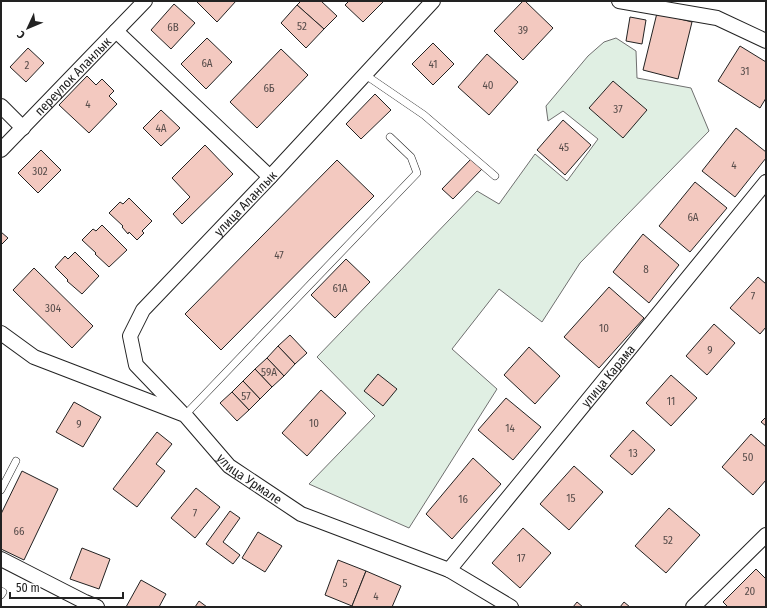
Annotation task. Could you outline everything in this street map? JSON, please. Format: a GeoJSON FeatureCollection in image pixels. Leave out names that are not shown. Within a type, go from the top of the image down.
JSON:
{"type":"FeatureCollection","features":[{"type":"Feature","properties":{"kind":"street","name":"переулок Аланлык"},"geometry":{"type":"LineString","coordinates":[[1,150],[145,1]]}},
{"type":"Feature","properties":{"kind":"street","name":"улица Аланлык"},"geometry":{"type":"LineString","coordinates":[[185,415],[136,365],[130,336],[143,310],[270,177],[433,1]]}},
{"type":"Feature","properties":{"kind":"street"},"geometry":{"type":"LineString","coordinates":[[624,1],[717,18],[766,41]]}},
{"type":"Feature","properties":{"kind":"street"},"geometry":{"type":"LineString","coordinates":[[116,31],[270,177]]}},
{"type":"Feature","properties":{"kind":"street"},"geometry":{"type":"LineString","coordinates":[[1,106],[23,128]]}},
{"type":"Feature","properties":{"kind":"street","name":"улица Карама"},"geometry":{"type":"LineString","coordinates":[[449,570],[766,182]]}},
{"type":"Feature","properties":{"kind":"street","name":"улица Урмале"},"geometry":{"type":"LineString","coordinates":[[1,333],[34,357],[185,415],[229,466],[301,514],[449,570],[511,607]]}},
{"type":"Feature","properties":{"kind":"street"},"geometry":{"type":"LineString","coordinates":[[701,605],[766,535]]}},
{"type":"Feature","properties":{"kind":"street"},"geometry":{"type":"LineString","coordinates":[[1,559],[97,607]]}},
{"type":"Feature","properties":{"kind":"lane"},"geometry":{"type":"LineString","coordinates":[[364,74],[424,115],[495,176]]}},
{"type":"Feature","properties":{"kind":"lane"},"geometry":{"type":"LineString","coordinates":[[185,415],[417,173],[412,157],[390,137]]}},
{"type":"Feature","properties":{"kind":"lane"},"geometry":{"type":"LineString","coordinates":[[1,490],[16,461]]}},
{"type":"Feature","properties":{"kind":"lane"},"geometry":{"type":"LineString","coordinates":[[1,591],[3,592],[1,595]]}},
{"type":"Feature","properties":{"kind":"green space"},"geometry":{"type":"Polygon","coordinates":[[[616,38],[636,51],[637,78],[691,88],[709,131],[580,263],[542,322],[499,289],[452,349],[497,389],[409,528],[309,484],[375,416],[317,357],[477,191],[499,204],[535,154],[567,181],[598,139],[563,111],[548,121],[546,106],[588,56],[604,42],[616,38]]]}},
{"type":"Feature","properties":{"kind":"building"},"geometry":{"type":"Polygon","coordinates":[[[236,1],[217,22],[197,2],[236,1]]]}},
{"type":"Feature","properties":{"kind":"building"},"geometry":{"type":"Polygon","coordinates":[[[301,1],[321,1],[337,16],[324,29],[297,5],[301,1]]]}},
{"type":"Feature","properties":{"kind":"building"},"geometry":{"type":"Polygon","coordinates":[[[349,1],[384,1],[363,22],[345,5],[349,1]]]}},
{"type":"Feature","properties":{"kind":"building"},"geometry":{"type":"Polygon","coordinates":[[[523,1],[525,1],[553,28],[523,60],[494,31],[523,1]]]}},
{"type":"Feature","properties":{"kind":"building"},"geometry":{"type":"Polygon","coordinates":[[[174,4],[195,23],[171,49],[151,30],[174,4]]]}},
{"type":"Feature","properties":{"kind":"building"},"geometry":{"type":"Polygon","coordinates":[[[297,5],[324,29],[306,48],[281,23],[297,5]]]}},
{"type":"Feature","properties":{"kind":"building"},"geometry":{"type":"Polygon","coordinates":[[[657,13],[692,22],[678,79],[643,70],[657,13]]]}},
{"type":"Feature","properties":{"kind":"building"},"geometry":{"type":"Polygon","coordinates":[[[630,17],[646,20],[642,44],[626,41],[630,17]]]}},
{"type":"Feature","properties":{"kind":"building"},"geometry":{"type":"Polygon","coordinates":[[[207,38],[232,62],[206,89],[181,64],[207,38]]]}},
{"type":"Feature","properties":{"kind":"building"},"geometry":{"type":"Polygon","coordinates":[[[433,43],[454,64],[433,85],[412,64],[433,43]]]}},
{"type":"Feature","properties":{"kind":"building"},"geometry":{"type":"Polygon","coordinates":[[[740,46],[766,62],[766,98],[760,108],[718,81],[740,46]]]}},
{"type":"Feature","properties":{"kind":"building"},"geometry":{"type":"Polygon","coordinates":[[[28,48],[44,63],[26,82],[10,67],[28,48]]]}},
{"type":"Feature","properties":{"kind":"building"},"geometry":{"type":"Polygon","coordinates":[[[281,49],[308,75],[257,128],[230,102],[281,49]]]}},
{"type":"Feature","properties":{"kind":"building"},"geometry":{"type":"Polygon","coordinates":[[[487,54],[518,82],[489,115],[458,87],[487,54]]]}},
{"type":"Feature","properties":{"kind":"building"},"geometry":{"type":"Polygon","coordinates":[[[87,76],[96,85],[102,79],[114,91],[109,96],[117,104],[89,133],[59,105],[87,76]]]}},
{"type":"Feature","properties":{"kind":"building"},"geometry":{"type":"Polygon","coordinates":[[[613,81],[647,110],[623,138],[589,108],[613,81]]]}},
{"type":"Feature","properties":{"kind":"building"},"geometry":{"type":"Polygon","coordinates":[[[375,94],[391,110],[361,139],[346,124],[375,94]]]}},
{"type":"Feature","properties":{"kind":"building"},"geometry":{"type":"Polygon","coordinates":[[[161,110],[180,128],[161,146],[143,128],[161,110]]]}},
{"type":"Feature","properties":{"kind":"building"},"geometry":{"type":"Polygon","coordinates":[[[563,120],[591,145],[565,175],[537,150],[563,120]]]}},
{"type":"Feature","properties":{"kind":"building"},"geometry":{"type":"Polygon","coordinates":[[[736,128],[766,152],[766,158],[735,197],[702,171],[736,128]]]}},
{"type":"Feature","properties":{"kind":"building"},"geometry":{"type":"Polygon","coordinates":[[[205,145],[233,174],[182,224],[173,214],[190,197],[172,178],[205,145]]]}},
{"type":"Feature","properties":{"kind":"building"},"geometry":{"type":"Polygon","coordinates":[[[41,150],[61,170],[38,193],[18,173],[41,150]]]}},
{"type":"Feature","properties":{"kind":"building"},"geometry":{"type":"Polygon","coordinates":[[[471,159],[482,169],[453,199],[442,189],[471,159]]]}},
{"type":"Feature","properties":{"kind":"building"},"geometry":{"type":"Polygon","coordinates":[[[337,160],[374,196],[221,350],[185,314],[337,160]]]}},
{"type":"Feature","properties":{"kind":"building"},"geometry":{"type":"Polygon","coordinates":[[[695,182],[727,208],[690,252],[659,226],[695,182]]]}},
{"type":"Feature","properties":{"kind":"building"},"geometry":{"type":"Polygon","coordinates":[[[129,198],[152,221],[142,231],[144,233],[137,240],[129,232],[128,234],[122,227],[123,226],[109,213],[120,202],[123,204],[129,198]]]}},
{"type":"Feature","properties":{"kind":"building"},"geometry":{"type":"Polygon","coordinates":[[[102,225],[127,250],[109,267],[82,240],[93,229],[96,231],[102,225]]]}},
{"type":"Feature","properties":{"kind":"building"},"geometry":{"type":"Polygon","coordinates":[[[1,232],[8,238],[1,245],[1,232]]]}},
{"type":"Feature","properties":{"kind":"building"},"geometry":{"type":"Polygon","coordinates":[[[643,234],[679,265],[649,303],[613,272],[643,234]]]}},
{"type":"Feature","properties":{"kind":"building"},"geometry":{"type":"Polygon","coordinates":[[[75,252],[99,276],[82,294],[67,281],[68,280],[55,267],[65,256],[68,259],[75,252]]]}},
{"type":"Feature","properties":{"kind":"building"},"geometry":{"type":"Polygon","coordinates":[[[346,259],[370,282],[335,318],[311,295],[346,259]]]}},
{"type":"Feature","properties":{"kind":"building"},"geometry":{"type":"Polygon","coordinates":[[[34,268],[93,326],[72,348],[13,290],[34,268]]]}},
{"type":"Feature","properties":{"kind":"building"},"geometry":{"type":"Polygon","coordinates":[[[758,277],[766,284],[766,327],[760,334],[730,308],[758,277]]]}},
{"type":"Feature","properties":{"kind":"building"},"geometry":{"type":"Polygon","coordinates":[[[609,287],[644,318],[599,368],[564,337],[609,287]]]}},
{"type":"Feature","properties":{"kind":"building"},"geometry":{"type":"Polygon","coordinates":[[[714,324],[735,343],[707,375],[686,356],[714,324]]]}},
{"type":"Feature","properties":{"kind":"building"},"geometry":{"type":"Polygon","coordinates":[[[290,335],[307,353],[295,364],[278,346],[290,335]]]}},
{"type":"Feature","properties":{"kind":"building"},"geometry":{"type":"Polygon","coordinates":[[[278,346],[295,364],[284,376],[267,358],[278,346]]]}},
{"type":"Feature","properties":{"kind":"building"},"geometry":{"type":"Polygon","coordinates":[[[529,347],[560,376],[535,404],[504,375],[529,347]]]}},
{"type":"Feature","properties":{"kind":"building"},"geometry":{"type":"Polygon","coordinates":[[[267,358],[284,376],[272,387],[255,369],[267,358]]]}},
{"type":"Feature","properties":{"kind":"building"},"geometry":{"type":"Polygon","coordinates":[[[255,369],[272,387],[260,399],[243,381],[255,369]]]}},
{"type":"Feature","properties":{"kind":"building"},"geometry":{"type":"Polygon","coordinates":[[[378,374],[397,389],[383,406],[364,391],[378,374]]]}},
{"type":"Feature","properties":{"kind":"building"},"geometry":{"type":"Polygon","coordinates":[[[671,375],[697,398],[671,426],[646,403],[671,375]]]}},
{"type":"Feature","properties":{"kind":"building"},"geometry":{"type":"Polygon","coordinates":[[[243,381],[260,399],[249,410],[232,392],[243,381]]]}},
{"type":"Feature","properties":{"kind":"building"},"geometry":{"type":"Polygon","coordinates":[[[321,390],[346,413],[307,456],[282,433],[321,390]]]}},
{"type":"Feature","properties":{"kind":"building"},"geometry":{"type":"Polygon","coordinates":[[[232,392],[249,410],[237,421],[220,403],[232,392]]]}},
{"type":"Feature","properties":{"kind":"building"},"geometry":{"type":"Polygon","coordinates":[[[506,398],[541,427],[513,460],[478,430],[506,398]]]}},
{"type":"Feature","properties":{"kind":"building"},"geometry":{"type":"Polygon","coordinates":[[[74,402],[101,417],[83,447],[56,432],[74,402]]]}},
{"type":"Feature","properties":{"kind":"building"},"geometry":{"type":"Polygon","coordinates":[[[766,417],[766,426],[761,422],[766,417]]]}},
{"type":"Feature","properties":{"kind":"building"},"geometry":{"type":"Polygon","coordinates":[[[633,430],[655,450],[632,475],[610,456],[633,430]]]}},
{"type":"Feature","properties":{"kind":"building"},"geometry":{"type":"Polygon","coordinates":[[[157,432],[172,444],[156,464],[165,471],[137,507],[113,489],[157,432]]]}},
{"type":"Feature","properties":{"kind":"building"},"geometry":{"type":"Polygon","coordinates":[[[751,434],[766,447],[766,480],[753,495],[722,467],[751,434]]]}},
{"type":"Feature","properties":{"kind":"building"},"geometry":{"type":"Polygon","coordinates":[[[473,458],[501,484],[452,539],[426,514],[473,458]]]}},
{"type":"Feature","properties":{"kind":"building"},"geometry":{"type":"Polygon","coordinates":[[[574,466],[603,492],[569,530],[540,504],[574,466]]]}},
{"type":"Feature","properties":{"kind":"building"},"geometry":{"type":"Polygon","coordinates":[[[22,471],[58,489],[24,560],[1,549],[1,514],[22,471]]]}},
{"type":"Feature","properties":{"kind":"building"},"geometry":{"type":"Polygon","coordinates":[[[196,488],[220,507],[195,538],[171,518],[196,488]]]}},
{"type":"Feature","properties":{"kind":"building"},"geometry":{"type":"Polygon","coordinates":[[[669,508],[700,535],[666,573],[635,546],[669,508]]]}},
{"type":"Feature","properties":{"kind":"building"},"geometry":{"type":"Polygon","coordinates":[[[230,511],[240,518],[223,542],[240,555],[233,564],[206,544],[230,511]]]}},
{"type":"Feature","properties":{"kind":"building"},"geometry":{"type":"Polygon","coordinates":[[[523,528],[551,553],[520,588],[492,563],[523,528]]]}},
{"type":"Feature","properties":{"kind":"building"},"geometry":{"type":"Polygon","coordinates":[[[258,532],[282,546],[265,572],[242,558],[258,532]]]}},
{"type":"Feature","properties":{"kind":"building"},"geometry":{"type":"Polygon","coordinates":[[[82,548],[110,559],[99,589],[70,579],[82,548]]]}},
{"type":"Feature","properties":{"kind":"building"},"geometry":{"type":"Polygon","coordinates":[[[338,560],[366,571],[352,606],[325,595],[338,560]]]}},
{"type":"Feature","properties":{"kind":"building"},"geometry":{"type":"Polygon","coordinates":[[[756,569],[766,579],[766,607],[728,607],[723,602],[756,569]]]}},
{"type":"Feature","properties":{"kind":"building"},"geometry":{"type":"Polygon","coordinates":[[[366,571],[401,586],[392,607],[352,606],[366,571]]]}},
{"type":"Feature","properties":{"kind":"building"},"geometry":{"type":"Polygon","coordinates":[[[141,580],[166,594],[159,607],[126,607],[141,580]]]}},
{"type":"Feature","properties":{"kind":"building"},"geometry":{"type":"Polygon","coordinates":[[[199,601],[207,607],[195,607],[199,601]]]}},
{"type":"Feature","properties":{"kind":"building"},"geometry":{"type":"Polygon","coordinates":[[[577,602],[583,607],[573,607],[577,602]]]}},
{"type":"Feature","properties":{"kind":"building"},"geometry":{"type":"Polygon","coordinates":[[[624,602],[630,607],[620,607],[624,602]]]}}]}
